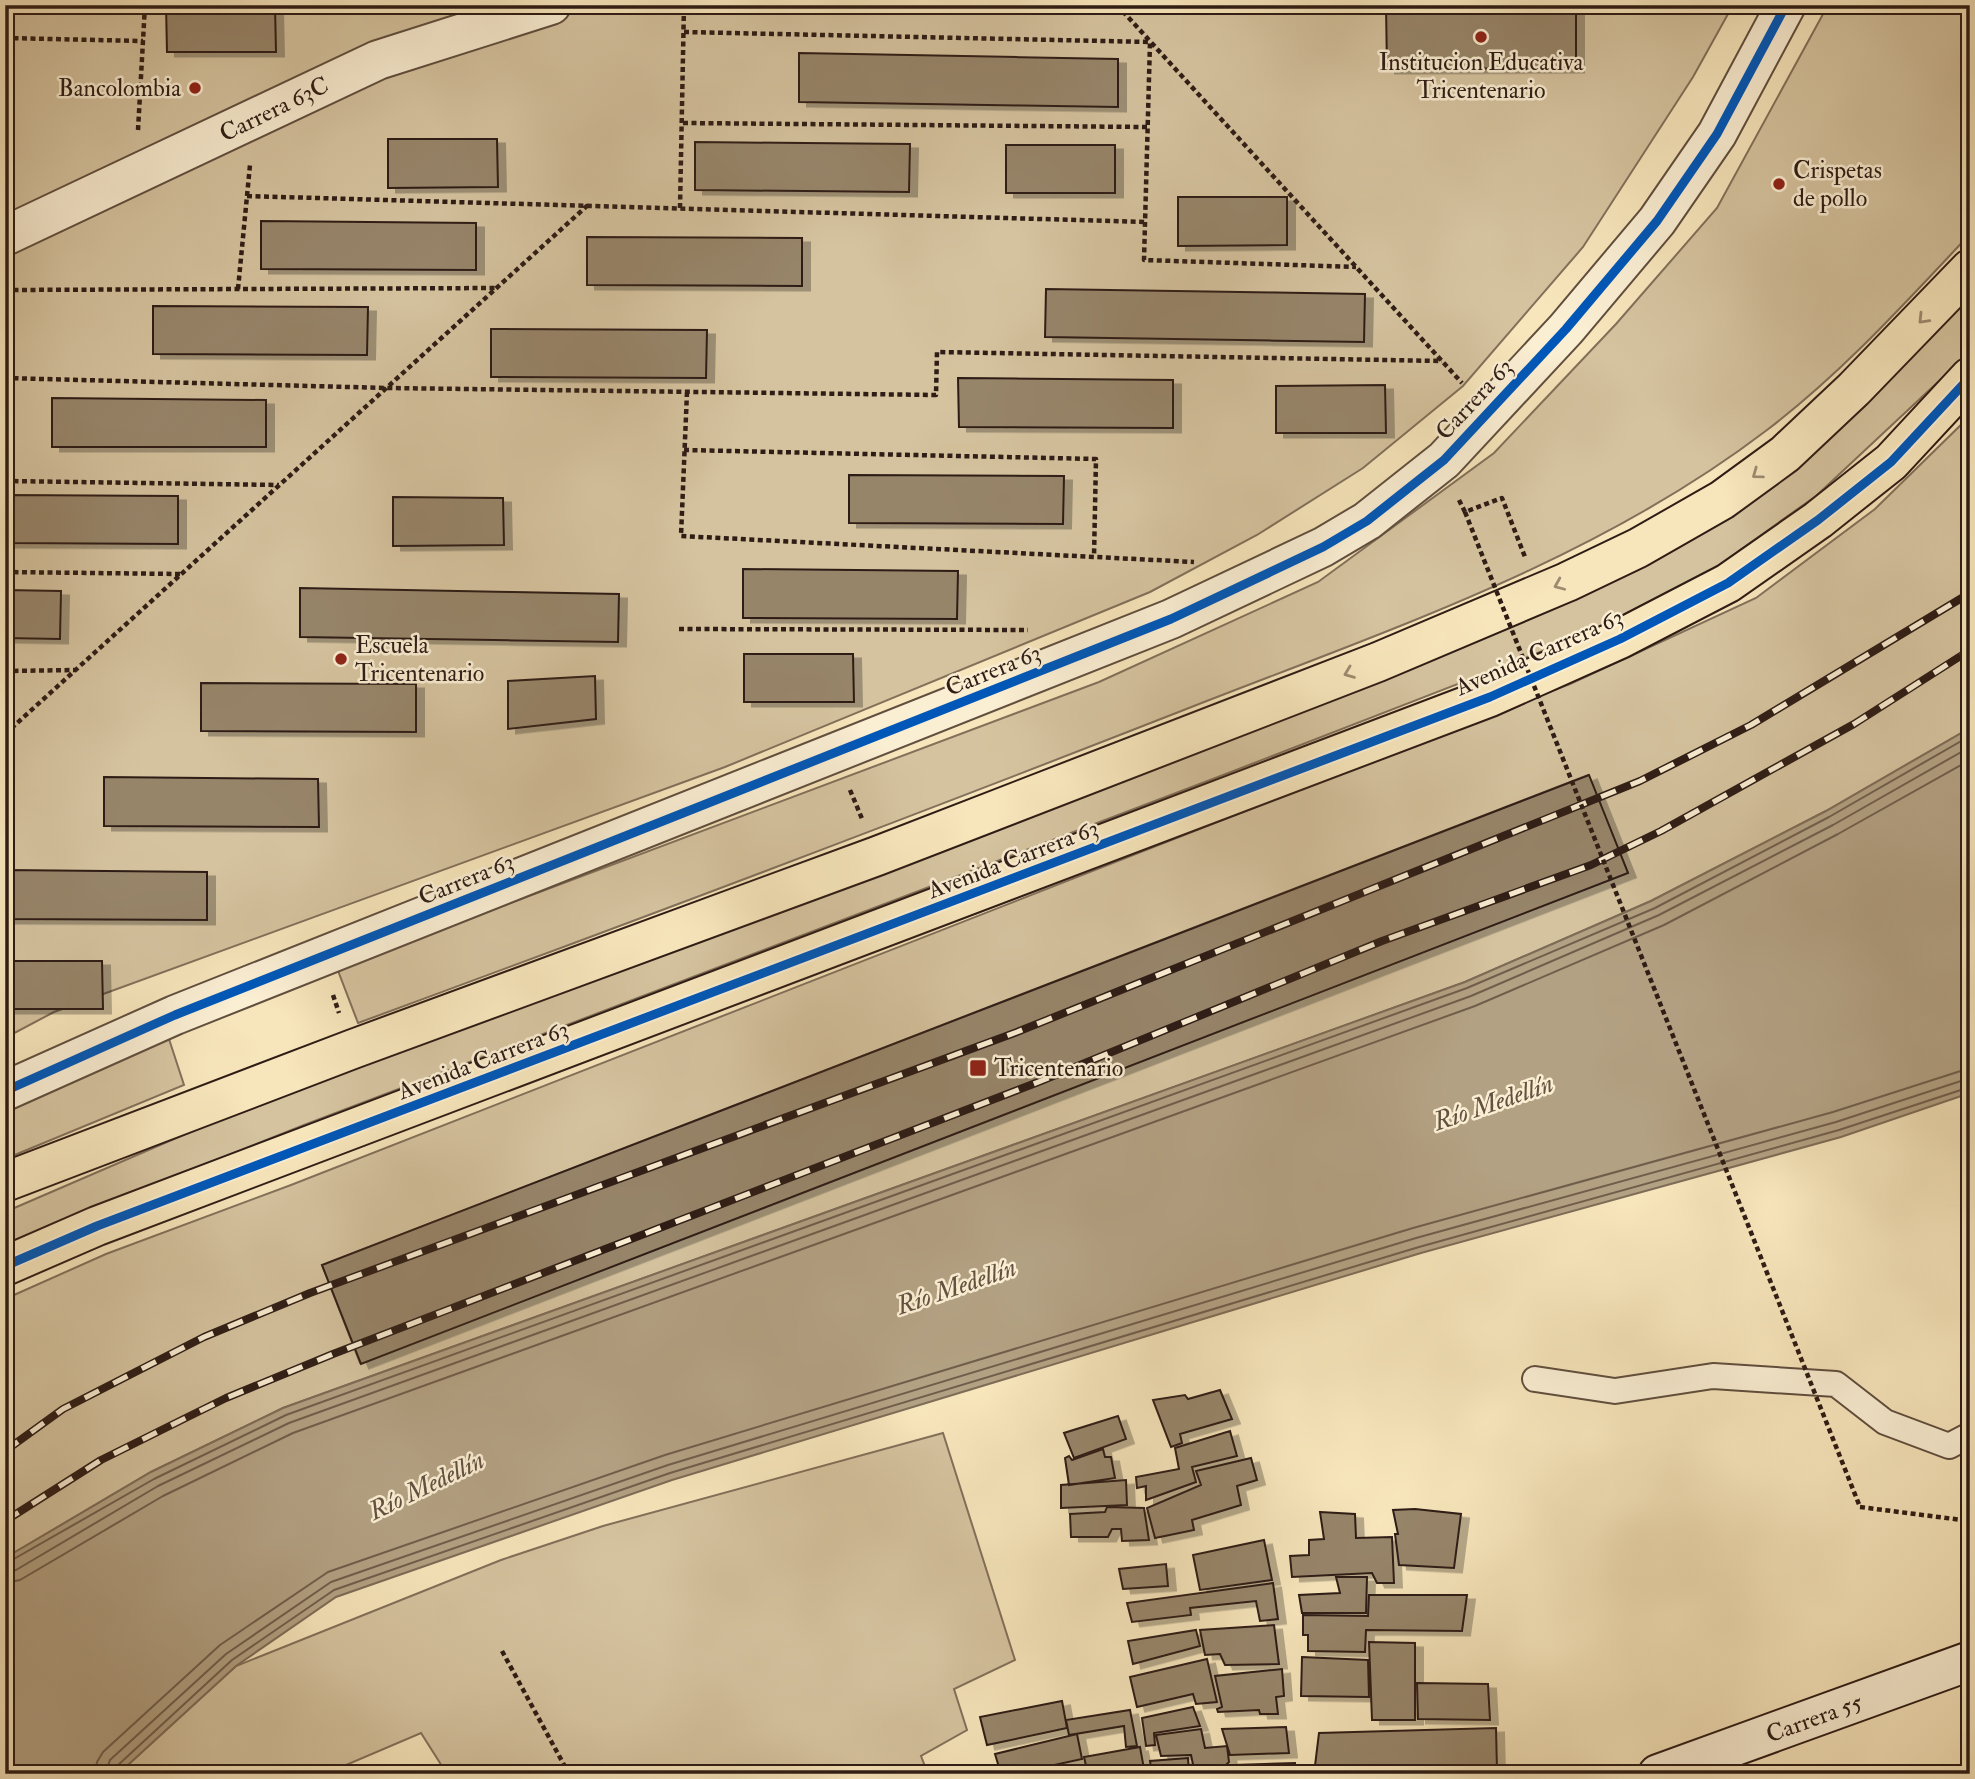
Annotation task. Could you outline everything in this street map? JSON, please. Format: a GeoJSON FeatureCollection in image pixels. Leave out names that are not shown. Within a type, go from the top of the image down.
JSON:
{"type":"FeatureCollection","features":[{"type":"Feature","properties":{"kind":"highway"},"geometry":{"type":"LineString","coordinates":[[5,1182],[316,1062],[877,856],[1378,662],[1539,594],[1638,548],[1722,500],[1785,454],[1854,389],[1970,269]]}},
{"type":"Feature","properties":{"kind":"highway","name":"Avenida Carrera 63"},"geometry":{"type":"LineString","coordinates":[[5,1266],[97,1226],[1490,697],[1620,639],[1728,583],[1818,520],[1891,462],[1970,377]]}},
{"type":"Feature","properties":{"kind":"street","name":"Carrera 63C"},"geometry":{"type":"LineString","coordinates":[[5,236],[378,60],[551,5]]}},
{"type":"Feature","properties":{"kind":"street","name":"Carrera 63"},"geometry":{"type":"LineString","coordinates":[[5,1091],[175,1015],[1171,619],[1323,547],[1367,521],[1444,460],[1574,320],[1657,222],[1717,134],[1787,5]]}},
{"type":"Feature","properties":{"kind":"street","name":"Carrera 55"},"geometry":{"type":"LineString","coordinates":[[1658,1774],[1970,1661]]}},
{"type":"Feature","properties":{"kind":"lane"},"geometry":{"type":"LineString","coordinates":[[1535,1379],[1615,1391],[1713,1376],[1836,1384],[1885,1422],[1949,1446],[1970,1435]]}},
{"type":"Feature","properties":{"kind":"path"},"geometry":{"type":"LineString","coordinates":[[136,175],[145,5]]}},
{"type":"Feature","properties":{"kind":"path"},"geometry":{"type":"LineString","coordinates":[[680,208],[684,5]]}},
{"type":"Feature","properties":{"kind":"path"},"geometry":{"type":"LineString","coordinates":[[1116,5],[1488,412]]}},
{"type":"Feature","properties":{"kind":"path"},"geometry":{"type":"LineString","coordinates":[[684,32],[1150,42]]}},
{"type":"Feature","properties":{"kind":"path"},"geometry":{"type":"LineString","coordinates":[[5,38],[144,41]]}},
{"type":"Feature","properties":{"kind":"path"},"geometry":{"type":"LineString","coordinates":[[1150,42],[1144,260],[1356,267]]}},
{"type":"Feature","properties":{"kind":"path"},"geometry":{"type":"LineString","coordinates":[[238,289],[255,118]]}},
{"type":"Feature","properties":{"kind":"path"},"geometry":{"type":"LineString","coordinates":[[683,123],[1148,127]]}},
{"type":"Feature","properties":{"kind":"path"},"geometry":{"type":"LineString","coordinates":[[247,196],[1145,222]]}},
{"type":"Feature","properties":{"kind":"path"},"geometry":{"type":"LineString","coordinates":[[5,734],[588,205]]}},
{"type":"Feature","properties":{"kind":"path"},"geometry":{"type":"LineString","coordinates":[[5,290],[497,288]]}},
{"type":"Feature","properties":{"kind":"path"},"geometry":{"type":"LineString","coordinates":[[5,378],[387,388],[936,395],[937,352],[1442,360]]}},
{"type":"Feature","properties":{"kind":"path"},"geometry":{"type":"LineString","coordinates":[[687,392],[681,536],[1202,562]]}},
{"type":"Feature","properties":{"kind":"path"},"geometry":{"type":"LineString","coordinates":[[684,450],[1096,459],[1094,557]]}},
{"type":"Feature","properties":{"kind":"path"},"geometry":{"type":"LineString","coordinates":[[5,481],[280,485]]}},
{"type":"Feature","properties":{"kind":"path"},"geometry":{"type":"LineString","coordinates":[[1539,594],[1502,498],[1465,512],[1860,1507],[1970,1521]]}},
{"type":"Feature","properties":{"kind":"path"},"geometry":{"type":"LineString","coordinates":[[5,572],[181,574]]}},
{"type":"Feature","properties":{"kind":"path"},"geometry":{"type":"LineString","coordinates":[[679,629],[1029,630]]}},
{"type":"Feature","properties":{"kind":"path"},"geometry":{"type":"LineString","coordinates":[[5,671],[76,670]]}},
{"type":"Feature","properties":{"kind":"path"},"geometry":{"type":"LineString","coordinates":[[835,754],[877,856]]}},
{"type":"Feature","properties":{"kind":"path"},"geometry":{"type":"LineString","coordinates":[[502,1651],[569,1774]]}},
{"type":"Feature","properties":{"kind":"shaded area"},"geometry":{"type":"Polygon","coordinates":[[[5,5],[1733,5],[1693,77],[1583,247],[1463,386],[1363,468],[1257,535],[1150,592],[725,767],[54,1012],[5,1038],[5,5]]]}},
{"type":"Feature","properties":{"kind":"shaded area"},"geometry":{"type":"Polygon","coordinates":[[[1828,5],[1970,5],[1970,234],[1873,336],[1822,385],[1767,430],[1702,476],[1563,554],[1417,619],[881,827],[358,1023],[337,968],[1099,682],[1318,582],[1494,453],[1616,324],[1717,208],[1828,5]]]}},
{"type":"Feature","properties":{"kind":"shaded area"},"geometry":{"type":"Polygon","coordinates":[[[1970,290],[1970,352],[1816,496],[1712,570],[1589,633],[304,1125],[88,1211],[5,1248],[5,1212],[290,1089],[1584,595],[1970,290]]]}},
{"type":"Feature","properties":{"kind":"shaded area"},"geometry":{"type":"Polygon","coordinates":[[[1970,416],[1970,728],[1826,811],[1651,901],[1465,982],[283,1408],[151,1472],[5,1558],[5,1299],[106,1254],[291,1185],[1570,684],[1756,598],[1875,509],[1970,416]],[[1588,775],[322,1265],[360,1363],[1628,873],[1588,775]]]}},
{"type":"Feature","properties":{"kind":"shaded area"},"geometry":{"type":"Polygon","coordinates":[[[168,1036],[184,1085],[5,1159],[5,1106],[168,1036]]]}},
{"type":"Feature","properties":{"kind":"shaded area"},"geometry":{"type":"Polygon","coordinates":[[[943,1433],[1015,1660],[954,1689],[967,1730],[921,1756],[928,1774],[447,1774],[421,1733],[325,1774],[118,1774],[236,1666],[501,1560],[603,1526],[943,1433]]]}},
{"type":"Feature","properties":{"kind":"water","name":"Río Medellín"},"geometry":{"type":"Polygon","coordinates":[[[1970,728],[1970,1093],[1841,1137],[1421,1253],[672,1480],[336,1597],[236,1666],[118,1774],[5,1774],[5,1558],[151,1472],[283,1408],[1465,982],[1651,901],[1826,811],[1970,728]]]}},
{"type":"Feature","properties":{"kind":"building"},"geometry":{"type":"Polygon","coordinates":[[[166,5],[275,5],[276,52],[167,52],[166,5]]]}},
{"type":"Feature","properties":{"kind":"building","name":"Institucion Educativa Tricentenario"},"geometry":{"type":"Polygon","coordinates":[[[1299,5],[1375,5],[1375,9],[1299,9],[1299,5]]]}},
{"type":"Feature","properties":{"kind":"building","name":"Institucion Educativa Tricentenario"},"geometry":{"type":"Polygon","coordinates":[[[1386,5],[1576,5],[1576,68],[1387,69],[1386,5]]]}},
{"type":"Feature","properties":{"kind":"building"},"geometry":{"type":"Polygon","coordinates":[[[799,53],[1118,59],[1118,107],[799,102],[799,53]]]}},
{"type":"Feature","properties":{"kind":"building"},"geometry":{"type":"Polygon","coordinates":[[[388,139],[497,139],[498,187],[388,188],[388,139]]]}},
{"type":"Feature","properties":{"kind":"building"},"geometry":{"type":"Polygon","coordinates":[[[695,142],[910,144],[909,192],[695,190],[695,142]]]}},
{"type":"Feature","properties":{"kind":"building"},"geometry":{"type":"Polygon","coordinates":[[[1006,145],[1115,145],[1115,193],[1006,193],[1006,145]]]}},
{"type":"Feature","properties":{"kind":"building"},"geometry":{"type":"Polygon","coordinates":[[[1178,197],[1287,197],[1287,245],[1178,246],[1178,197]]]}},
{"type":"Feature","properties":{"kind":"building"},"geometry":{"type":"Polygon","coordinates":[[[261,221],[476,223],[476,270],[261,269],[261,221]]]}},
{"type":"Feature","properties":{"kind":"building"},"geometry":{"type":"Polygon","coordinates":[[[587,237],[802,238],[802,286],[587,285],[587,237]]]}},
{"type":"Feature","properties":{"kind":"building"},"geometry":{"type":"Polygon","coordinates":[[[1046,289],[1365,294],[1364,342],[1045,337],[1046,289]]]}},
{"type":"Feature","properties":{"kind":"building"},"geometry":{"type":"Polygon","coordinates":[[[153,306],[368,307],[367,355],[153,354],[153,306]]]}},
{"type":"Feature","properties":{"kind":"building"},"geometry":{"type":"Polygon","coordinates":[[[491,329],[707,330],[706,378],[491,377],[491,329]]]}},
{"type":"Feature","properties":{"kind":"building"},"geometry":{"type":"Polygon","coordinates":[[[958,378],[1173,380],[1173,428],[959,427],[958,378]]]}},
{"type":"Feature","properties":{"kind":"building"},"geometry":{"type":"Polygon","coordinates":[[[1385,385],[1386,433],[1276,433],[1276,386],[1385,385]]]}},
{"type":"Feature","properties":{"kind":"building"},"geometry":{"type":"Polygon","coordinates":[[[52,398],[266,400],[266,447],[52,447],[52,398]]]}},
{"type":"Feature","properties":{"kind":"building"},"geometry":{"type":"Polygon","coordinates":[[[849,475],[1064,476],[1063,524],[849,523],[849,475]]]}},
{"type":"Feature","properties":{"kind":"building"},"geometry":{"type":"Polygon","coordinates":[[[5,495],[178,496],[178,544],[5,543],[5,495]]]}},
{"type":"Feature","properties":{"kind":"building"},"geometry":{"type":"Polygon","coordinates":[[[393,497],[503,498],[504,545],[393,546],[393,497]]]}},
{"type":"Feature","properties":{"kind":"building"},"geometry":{"type":"Polygon","coordinates":[[[743,569],[958,571],[957,619],[743,618],[743,569]]]}},
{"type":"Feature","properties":{"kind":"building"},"geometry":{"type":"Polygon","coordinates":[[[300,588],[619,594],[618,642],[300,637],[300,588]]]}},
{"type":"Feature","properties":{"kind":"building"},"geometry":{"type":"Polygon","coordinates":[[[5,590],[61,591],[60,639],[5,638],[5,590]]]}},
{"type":"Feature","properties":{"kind":"building"},"geometry":{"type":"Polygon","coordinates":[[[744,654],[853,654],[854,702],[744,702],[744,654]]]}},
{"type":"Feature","properties":{"kind":"building"},"geometry":{"type":"Polygon","coordinates":[[[595,676],[596,719],[508,729],[508,681],[595,676]]]}},
{"type":"Feature","properties":{"kind":"building"},"geometry":{"type":"Polygon","coordinates":[[[201,683],[416,684],[416,732],[201,731],[201,683]]]}},
{"type":"Feature","properties":{"kind":"building","name":"Tricentenario"},"geometry":{"type":"Polygon","coordinates":[[[1589,775],[1628,873],[361,1364],[322,1265],[1589,775]]]}},
{"type":"Feature","properties":{"kind":"building"},"geometry":{"type":"Polygon","coordinates":[[[104,777],[318,779],[319,827],[104,826],[104,777]]]}},
{"type":"Feature","properties":{"kind":"building"},"geometry":{"type":"Polygon","coordinates":[[[5,870],[207,872],[207,920],[5,919],[5,870]]]}},
{"type":"Feature","properties":{"kind":"building"},"geometry":{"type":"Polygon","coordinates":[[[5,961],[102,961],[103,1009],[5,1009],[5,961]]]}},
{"type":"Feature","properties":{"kind":"building"},"geometry":{"type":"Polygon","coordinates":[[[1220,1390],[1232,1419],[1180,1434],[1182,1443],[1171,1447],[1153,1400],[1185,1395],[1188,1399],[1220,1390]]]}},
{"type":"Feature","properties":{"kind":"building"},"geometry":{"type":"Polygon","coordinates":[[[1118,1416],[1126,1439],[1074,1458],[1064,1433],[1118,1416]]]}},
{"type":"Feature","properties":{"kind":"building"},"geometry":{"type":"Polygon","coordinates":[[[1230,1431],[1237,1456],[1192,1467],[1196,1482],[1146,1500],[1146,1486],[1137,1488],[1136,1477],[1179,1469],[1175,1448],[1230,1431]]]}},
{"type":"Feature","properties":{"kind":"building"},"geometry":{"type":"Polygon","coordinates":[[[1103,1449],[1105,1457],[1111,1457],[1115,1478],[1069,1485],[1065,1458],[1069,1456],[1072,1460],[1103,1449]]]}},
{"type":"Feature","properties":{"kind":"building"},"geometry":{"type":"Polygon","coordinates":[[[1251,1458],[1257,1480],[1237,1486],[1241,1505],[1192,1520],[1194,1530],[1155,1538],[1147,1508],[1201,1485],[1196,1471],[1251,1458]]]}},
{"type":"Feature","properties":{"kind":"building"},"geometry":{"type":"Polygon","coordinates":[[[1126,1480],[1127,1505],[1061,1508],[1061,1485],[1126,1480]]]}},
{"type":"Feature","properties":{"kind":"building"},"geometry":{"type":"Polygon","coordinates":[[[1107,1507],[1144,1508],[1149,1540],[1122,1541],[1121,1529],[1112,1529],[1108,1537],[1071,1537],[1070,1514],[1105,1512],[1107,1507]]]}},
{"type":"Feature","properties":{"kind":"building"},"geometry":{"type":"Polygon","coordinates":[[[1415,1509],[1461,1514],[1454,1568],[1399,1565],[1395,1534],[1398,1534],[1393,1510],[1415,1509]]]}},
{"type":"Feature","properties":{"kind":"building"},"geometry":{"type":"Polygon","coordinates":[[[1320,1512],[1355,1514],[1356,1538],[1392,1537],[1394,1583],[1377,1583],[1372,1573],[1292,1577],[1290,1556],[1309,1555],[1309,1540],[1324,1539],[1320,1512]]]}},
{"type":"Feature","properties":{"kind":"building"},"geometry":{"type":"Polygon","coordinates":[[[1264,1540],[1272,1580],[1200,1590],[1193,1555],[1264,1540]]]}},
{"type":"Feature","properties":{"kind":"building"},"geometry":{"type":"Polygon","coordinates":[[[1166,1564],[1168,1586],[1123,1589],[1119,1569],[1166,1564]]]}},
{"type":"Feature","properties":{"kind":"building"},"geometry":{"type":"Polygon","coordinates":[[[1336,1577],[1367,1577],[1366,1613],[1302,1613],[1299,1595],[1340,1593],[1336,1577]]]}},
{"type":"Feature","properties":{"kind":"building"},"geometry":{"type":"Polygon","coordinates":[[[1273,1583],[1278,1619],[1260,1621],[1256,1601],[1190,1608],[1191,1615],[1132,1622],[1127,1603],[1273,1583]]]}},
{"type":"Feature","properties":{"kind":"building"},"geometry":{"type":"Polygon","coordinates":[[[1369,1595],[1467,1595],[1462,1631],[1366,1630],[1365,1652],[1308,1651],[1308,1635],[1303,1635],[1303,1615],[1368,1616],[1369,1595]]]}},
{"type":"Feature","properties":{"kind":"building"},"geometry":{"type":"Polygon","coordinates":[[[1274,1625],[1279,1664],[1225,1665],[1220,1654],[1205,1655],[1200,1630],[1274,1625]]]}},
{"type":"Feature","properties":{"kind":"building"},"geometry":{"type":"Polygon","coordinates":[[[1196,1630],[1200,1646],[1133,1664],[1128,1641],[1196,1630]]]}},
{"type":"Feature","properties":{"kind":"building"},"geometry":{"type":"Polygon","coordinates":[[[1369,1642],[1415,1643],[1415,1720],[1372,1720],[1369,1642]]]}},
{"type":"Feature","properties":{"kind":"building"},"geometry":{"type":"Polygon","coordinates":[[[1302,1657],[1368,1660],[1369,1697],[1301,1696],[1302,1657]]]}},
{"type":"Feature","properties":{"kind":"building"},"geometry":{"type":"Polygon","coordinates":[[[1207,1659],[1217,1702],[1196,1704],[1193,1694],[1137,1707],[1130,1677],[1207,1659]]]}},
{"type":"Feature","properties":{"kind":"building"},"geometry":{"type":"Polygon","coordinates":[[[1282,1669],[1284,1696],[1276,1697],[1278,1714],[1260,1714],[1259,1710],[1218,1712],[1217,1709],[1222,1707],[1215,1676],[1282,1669]]]}},
{"type":"Feature","properties":{"kind":"building"},"geometry":{"type":"Polygon","coordinates":[[[1417,1683],[1488,1684],[1490,1720],[1418,1719],[1417,1683]]]}},
{"type":"Feature","properties":{"kind":"building"},"geometry":{"type":"Polygon","coordinates":[[[1062,1701],[1067,1728],[987,1745],[980,1717],[1062,1701]]]}},
{"type":"Feature","properties":{"kind":"building"},"geometry":{"type":"Polygon","coordinates":[[[1193,1707],[1200,1726],[1154,1733],[1155,1745],[1146,1746],[1142,1718],[1193,1707]]]}},
{"type":"Feature","properties":{"kind":"building"},"geometry":{"type":"Polygon","coordinates":[[[1130,1710],[1137,1746],[1126,1747],[1124,1726],[1069,1735],[1066,1720],[1130,1710]]]}},
{"type":"Feature","properties":{"kind":"building"},"geometry":{"type":"Polygon","coordinates":[[[1286,1727],[1289,1753],[1230,1755],[1222,1729],[1286,1727]]]}},
{"type":"Feature","properties":{"kind":"building"},"geometry":{"type":"Polygon","coordinates":[[[1496,1728],[1497,1770],[1470,1774],[1314,1774],[1319,1733],[1496,1728]]]}},
{"type":"Feature","properties":{"kind":"building"},"geometry":{"type":"Polygon","coordinates":[[[1201,1729],[1205,1748],[1227,1746],[1229,1762],[1217,1774],[1195,1774],[1191,1755],[1161,1756],[1156,1735],[1201,1729]]]}},
{"type":"Feature","properties":{"kind":"building"},"geometry":{"type":"Polygon","coordinates":[[[1077,1734],[1082,1759],[1045,1767],[1046,1774],[1001,1774],[995,1754],[1077,1734]]]}},
{"type":"Feature","properties":{"kind":"building"},"geometry":{"type":"Polygon","coordinates":[[[1140,1747],[1144,1769],[1124,1774],[1088,1774],[1084,1757],[1140,1747]]]}},
{"type":"Feature","properties":{"kind":"building"},"geometry":{"type":"Polygon","coordinates":[[[1188,1758],[1189,1774],[1152,1774],[1150,1761],[1188,1758]]]}},
{"type":"Feature","properties":{"kind":"building"},"geometry":{"type":"Polygon","coordinates":[[[1295,1763],[1296,1774],[1229,1774],[1234,1765],[1295,1763]]]}},
{"type":"Feature","properties":{"kind":"building"},"geometry":{"type":"Polygon","coordinates":[[[1076,1766],[1078,1774],[1047,1772],[1076,1766]]]}},
{"type":"Feature","properties":{"kind":"railway"},"geometry":{"type":"LineString","coordinates":[[5,1451],[63,1409],[204,1337],[310,1293],[1017,1032],[1640,781],[1751,725],[1970,593]]}},
{"type":"Feature","properties":{"kind":"railway"},"geometry":{"type":"LineString","coordinates":[[5,1521],[101,1460],[226,1398],[333,1354],[1041,1081],[1382,941],[1591,865],[1661,831],[1854,724],[1970,650]]}},
{"type":"Feature","properties":{"kind":"cycle path"},"geometry":{"type":"LineString","coordinates":[[5,1091],[175,1015],[1171,619],[1323,547],[1367,521],[1444,460],[1566,329],[1657,221],[1717,134],[1786,5]]}},
{"type":"Feature","properties":{"kind":"cycle path"},"geometry":{"type":"LineString","coordinates":[[5,1266],[97,1226],[1490,697],[1620,639],[1728,583],[1818,520],[1891,462],[1970,377]]}},
{"type":"Feature","properties":{"kind":"place","name":"Institucion Educativa Tricentenario"},"geometry":{"type":"Point","coordinates":[1481,37]}},
{"type":"Feature","properties":{"kind":"place","name":"Bancolombia"},"geometry":{"type":"Point","coordinates":[195,88]}},
{"type":"Feature","properties":{"kind":"place","name":"Crispetas de pollo"},"geometry":{"type":"Point","coordinates":[1779,184]}},
{"type":"Feature","properties":{"kind":"place","name":"Escuela Tricentenario"},"geometry":{"type":"Point","coordinates":[341,659]}},
{"type":"Feature","properties":{"kind":"place","name":"Tricentenario"},"geometry":{"type":"Point","coordinates":[978,1068]}}]}
